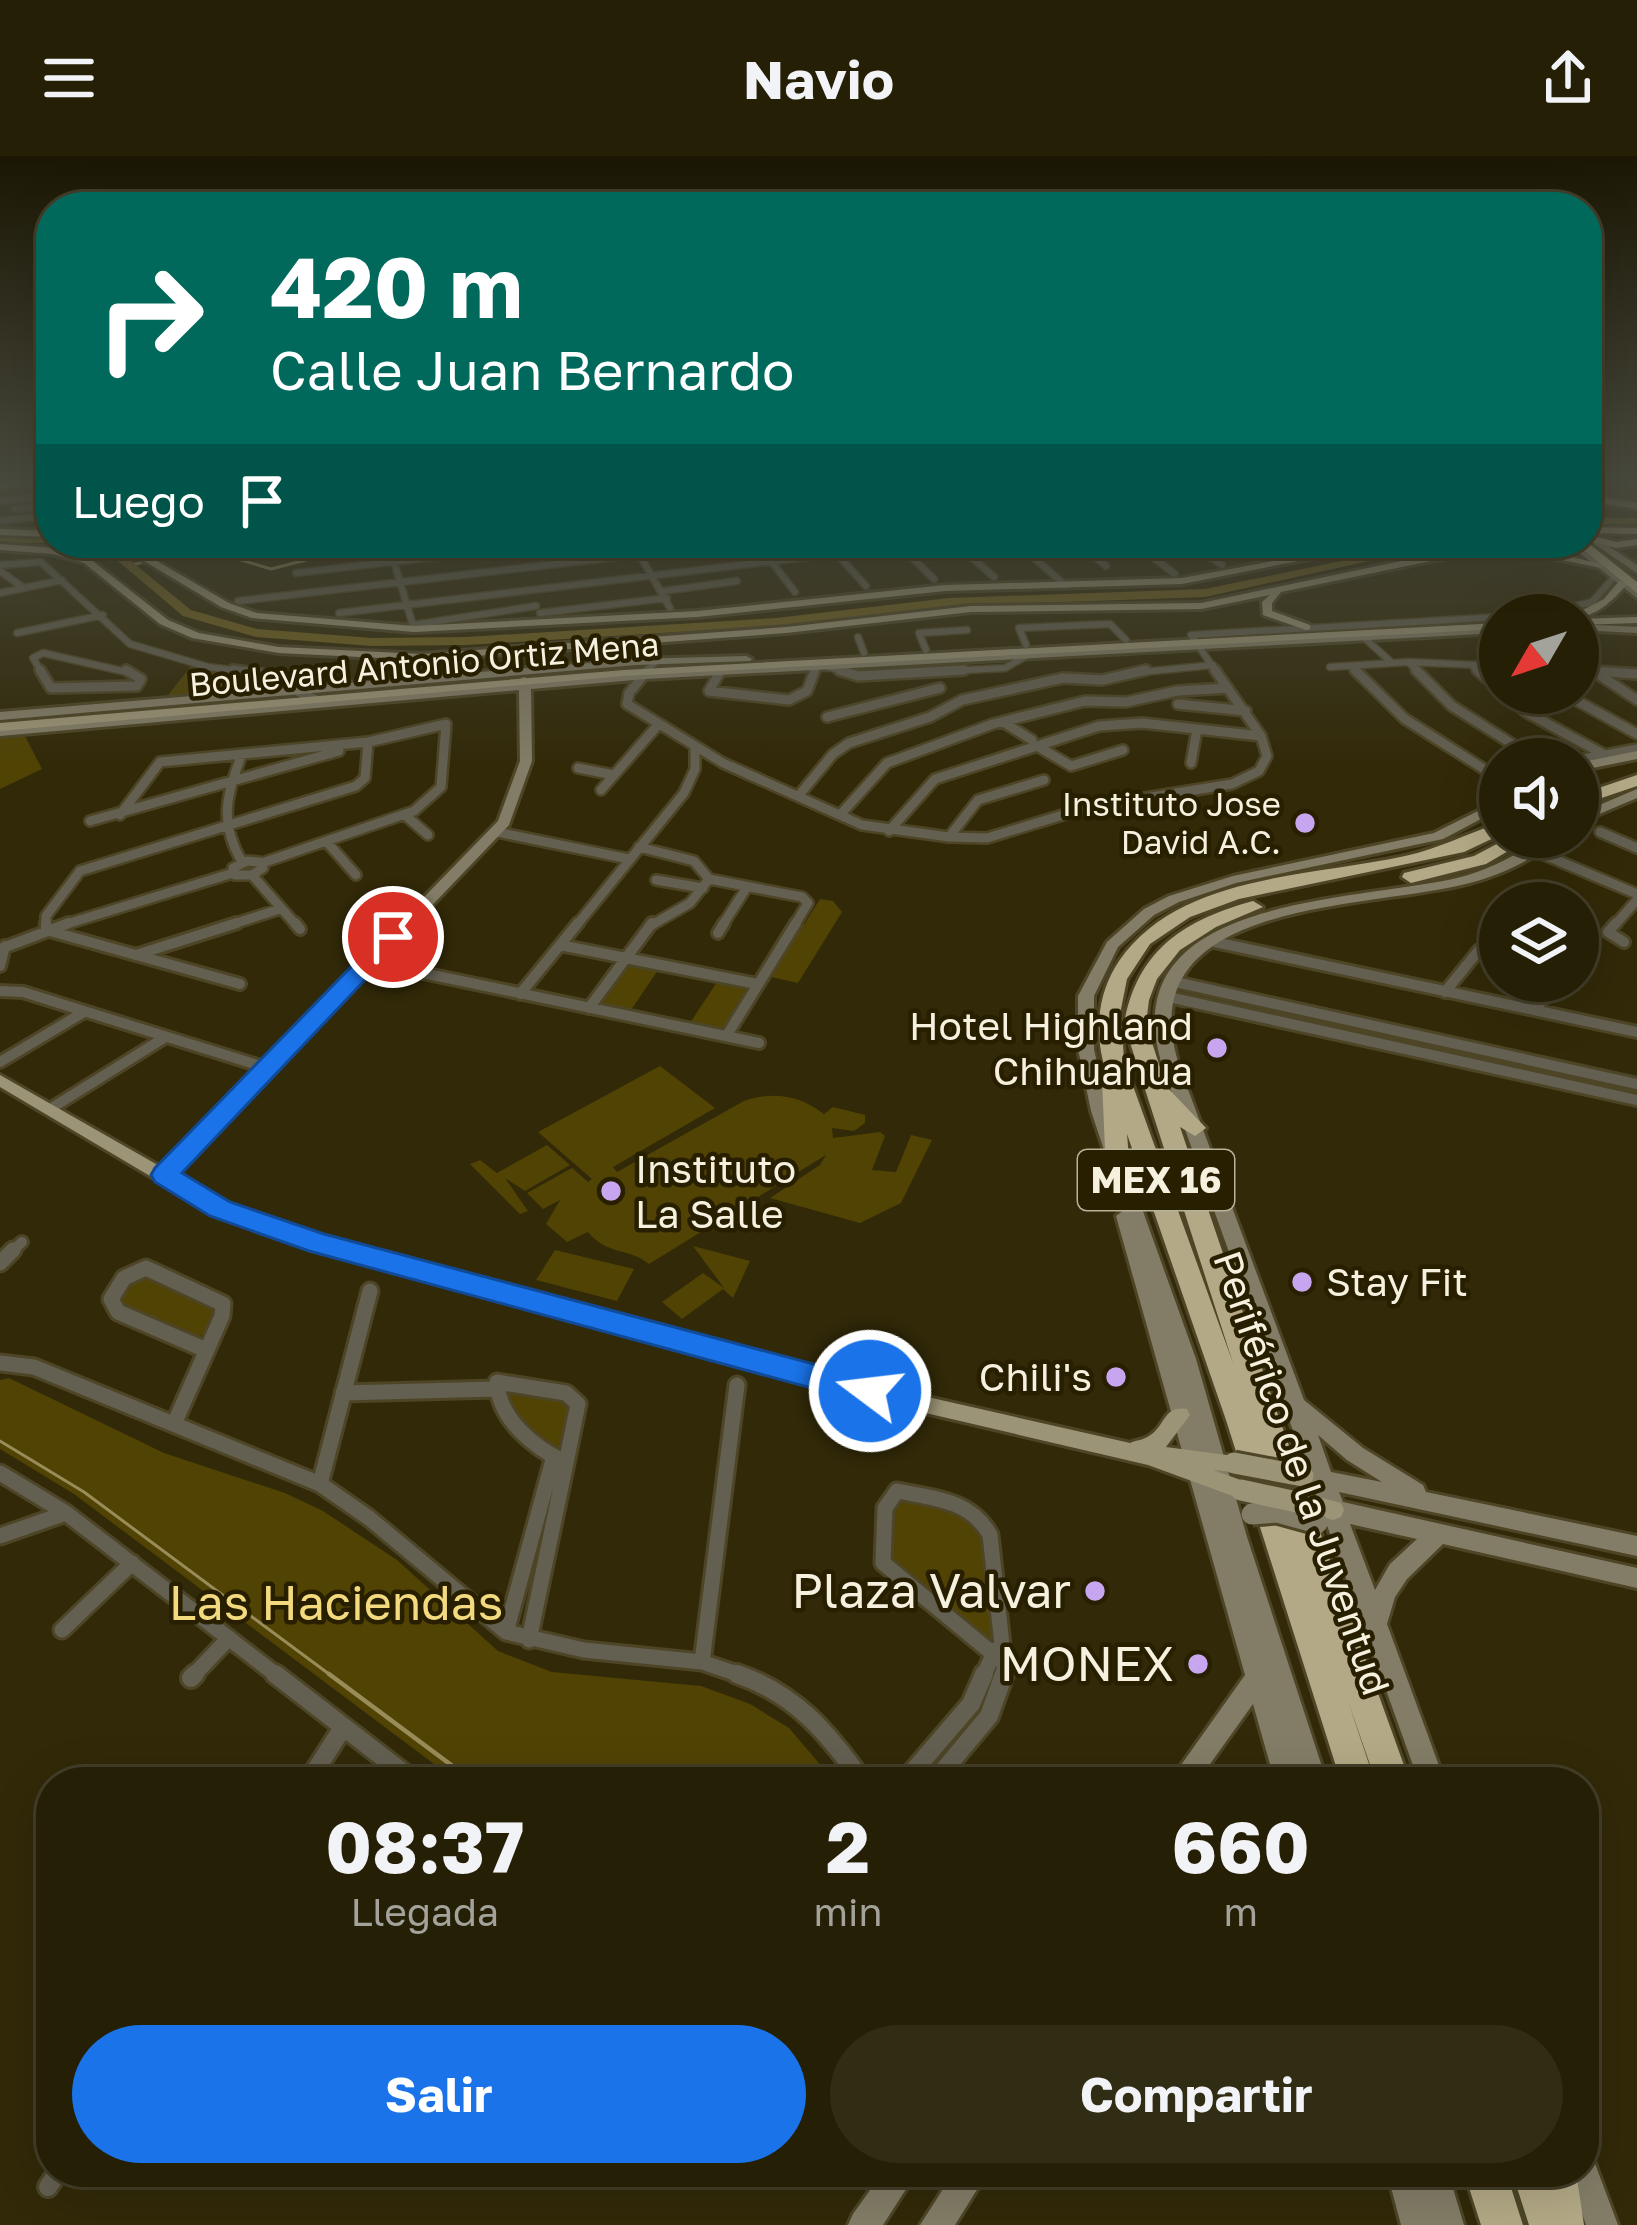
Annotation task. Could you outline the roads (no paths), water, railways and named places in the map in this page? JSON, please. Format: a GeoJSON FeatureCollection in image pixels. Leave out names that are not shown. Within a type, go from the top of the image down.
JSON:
{"type":"FeatureCollection","features":[{"type":"Feature","properties":{"kind":"highway"},"geometry":{"type":"LineString","coordinates":[[1599,778],[1637,767]]}},
{"type":"Feature","properties":{"kind":"highway"},"geometry":{"type":"LineString","coordinates":[[1599,794],[1637,780]]}},
{"type":"Feature","properties":{"kind":"highway","name":"Periférico de la Juventud"},"geometry":{"type":"LineString","coordinates":[[1353,1767],[1240,1420],[1113,1061],[1109,1015],[1118,976],[1141,944],[1180,916],[1244,892],[1439,854],[1479,837]]}},
{"type":"Feature","properties":{"kind":"highway","name":"Periférico de la Juventud"},"geometry":{"type":"LineString","coordinates":[[1389,1767],[1151,1080],[1135,1024],[1136,1006],[1149,971],[1178,939],[1213,920],[1251,907],[1449,870],[1486,858]]}},
{"type":"Feature","properties":{"kind":"highway"},"geometry":{"type":"LineString","coordinates":[[1113,1061],[1118,1171]]}},
{"type":"Feature","properties":{"kind":"highway"},"geometry":{"type":"LineString","coordinates":[[1151,1080],[1195,1128]]}},
{"type":"Feature","properties":{"kind":"highway"},"geometry":{"type":"LineString","coordinates":[[1490,2187],[1502,2225]]}},
{"type":"Feature","properties":{"kind":"highway"},"geometry":{"type":"LineString","coordinates":[[1538,2187],[1550,2225]]}},
{"type":"Feature","properties":{"kind":"highway"},"geometry":{"type":"LineString","coordinates":[[1557,2187],[1563,2225]]}},
{"type":"Feature","properties":{"kind":"main road"},"geometry":{"type":"LineString","coordinates":[[101,574],[164,622],[196,636],[251,647],[383,656],[479,654],[764,632],[971,609],[1201,606],[1363,574]]}},
{"type":"Feature","properties":{"kind":"main road"},"geometry":{"type":"LineString","coordinates":[[171,574],[225,605],[256,616],[414,627],[540,614],[761,609],[945,588],[1182,581],[1219,574]]}},
{"type":"Feature","properties":{"kind":"main road"},"geometry":{"type":"LineString","coordinates":[[1599,606],[1628,583]]}},
{"type":"Feature","properties":{"kind":"main road"},"geometry":{"type":"LineString","coordinates":[[1279,592],[1267,602],[1267,613],[1306,627]]}},
{"type":"Feature","properties":{"kind":"main road"},"geometry":{"type":"LineString","coordinates":[[1599,619],[1637,617]]}},
{"type":"Feature","properties":{"kind":"main road","name":"Boulevard Antonio Ortiz Mena"},"geometry":{"type":"LineString","coordinates":[[651,669],[1479,624]]}},
{"type":"Feature","properties":{"kind":"main road","name":"Boulevard Antonio Ortiz Mena"},"geometry":{"type":"LineString","coordinates":[[746,658],[1026,651],[1126,640],[1194,642]]}},
{"type":"Feature","properties":{"kind":"main road","name":"Boulevard Antonio Ortiz Mena"},"geometry":{"type":"LineString","coordinates":[[0,724],[307,695],[525,681]]}},
{"type":"Feature","properties":{"kind":"main road"},"geometry":{"type":"LineString","coordinates":[[0,1080],[220,1209],[319,1244],[870,1391],[1218,1472],[1321,1513]]}},
{"type":"Feature","properties":{"kind":"main road"},"geometry":{"type":"LineString","coordinates":[[1140,1454],[1180,1415]]}},
{"type":"Feature","properties":{"kind":"main road"},"geometry":{"type":"LineString","coordinates":[[1218,1472],[1312,1478]]}},
{"type":"Feature","properties":{"kind":"street"},"geometry":{"type":"LineString","coordinates":[[8,574],[23,588]]}},
{"type":"Feature","properties":{"kind":"street"},"geometry":{"type":"LineString","coordinates":[[53,574],[104,615],[130,644],[208,668],[262,674],[307,695],[746,658]]}},
{"type":"Feature","properties":{"kind":"street"},"geometry":{"type":"LineString","coordinates":[[398,574],[414,627],[667,599],[737,581]]}},
{"type":"Feature","properties":{"kind":"street"},"geometry":{"type":"LineString","coordinates":[[240,584],[242,601],[490,574]]}},
{"type":"Feature","properties":{"kind":"street"},"geometry":{"type":"LineString","coordinates":[[524,574],[540,614]]}},
{"type":"Feature","properties":{"kind":"street"},"geometry":{"type":"LineString","coordinates":[[653,574],[667,599]]}},
{"type":"Feature","properties":{"kind":"street"},"geometry":{"type":"LineString","coordinates":[[339,613],[682,574]]}},
{"type":"Feature","properties":{"kind":"street"},"geometry":{"type":"LineString","coordinates":[[781,574],[795,592]]}},
{"type":"Feature","properties":{"kind":"street"},"geometry":{"type":"LineString","coordinates":[[855,574],[866,586]]}},
{"type":"Feature","properties":{"kind":"street"},"geometry":{"type":"LineString","coordinates":[[928,574],[934,579]]}},
{"type":"Feature","properties":{"kind":"street"},"geometry":{"type":"LineString","coordinates":[[990,574],[994,577]]}},
{"type":"Feature","properties":{"kind":"street"},"geometry":{"type":"LineString","coordinates":[[1052,574],[1065,585]]}},
{"type":"Feature","properties":{"kind":"street"},"geometry":{"type":"LineString","coordinates":[[0,590],[62,580]]}},
{"type":"Feature","properties":{"kind":"street"},"geometry":{"type":"LineString","coordinates":[[278,580],[281,596]]}},
{"type":"Feature","properties":{"kind":"street"},"geometry":{"type":"LineString","coordinates":[[1599,597],[1628,583]]}},
{"type":"Feature","properties":{"kind":"street"},"geometry":{"type":"LineString","coordinates":[[16,633],[104,615]]}},
{"type":"Feature","properties":{"kind":"street"},"geometry":{"type":"LineString","coordinates":[[1194,642],[1306,627],[1479,623]]}},
{"type":"Feature","properties":{"kind":"street","name":"Boulevard Antonio Ortiz Mena"},"geometry":{"type":"LineString","coordinates":[[525,681],[651,669],[720,672],[820,667],[1479,626]]}},
{"type":"Feature","properties":{"kind":"street"},"geometry":{"type":"LineString","coordinates":[[1599,627],[1637,630]]}},
{"type":"Feature","properties":{"kind":"street"},"geometry":{"type":"LineString","coordinates":[[926,650],[921,632],[967,630]]}},
{"type":"Feature","properties":{"kind":"street"},"geometry":{"type":"LineString","coordinates":[[1362,636],[1390,662]]}},
{"type":"Feature","properties":{"kind":"street"},"geometry":{"type":"LineString","coordinates":[[858,638],[864,653]]}},
{"type":"Feature","properties":{"kind":"street"},"geometry":{"type":"LineString","coordinates":[[651,669],[629,693],[627,704],[695,748],[840,814],[889,831],[987,838],[1109,803],[1232,784],[1263,766],[1267,756],[1261,736],[1194,642]]}},
{"type":"Feature","properties":{"kind":"street"},"geometry":{"type":"LineString","coordinates":[[720,672],[707,690],[802,695],[820,667],[852,676],[1005,668],[1026,651]]}},
{"type":"Feature","properties":{"kind":"street"},"geometry":{"type":"LineString","coordinates":[[118,711],[137,686],[140,677],[122,668],[43,653],[32,656],[51,688],[137,686]]}},
{"type":"Feature","properties":{"kind":"street"},"geometry":{"type":"LineString","coordinates":[[1330,667],[1390,662],[1479,665]]}},
{"type":"Feature","properties":{"kind":"street"},"geometry":{"type":"LineString","coordinates":[[1408,662],[1452,706],[1503,738]]}},
{"type":"Feature","properties":{"kind":"street"},"geometry":{"type":"LineString","coordinates":[[800,794],[833,754],[849,743],[930,717],[962,700],[1063,678],[1102,680],[1213,665]]}},
{"type":"Feature","properties":{"kind":"street"},"geometry":{"type":"LineString","coordinates":[[1471,665],[1526,712],[1603,754]]}},
{"type":"Feature","properties":{"kind":"street"},"geometry":{"type":"LineString","coordinates":[[1351,666],[1405,719],[1479,765]]}},
{"type":"Feature","properties":{"kind":"street"},"geometry":{"type":"LineString","coordinates":[[1166,668],[1174,680]]}},
{"type":"Feature","properties":{"kind":"street"},"geometry":{"type":"LineString","coordinates":[[1599,671],[1637,674]]}},
{"type":"Feature","properties":{"kind":"street"},"geometry":{"type":"LineString","coordinates":[[827,716],[940,688],[917,673]]}},
{"type":"Feature","properties":{"kind":"street"},"geometry":{"type":"LineString","coordinates":[[1599,674],[1637,700]]}},
{"type":"Feature","properties":{"kind":"street"},"geometry":{"type":"LineString","coordinates":[[0,724],[525,681],[526,761],[497,832],[164,1175]]}},
{"type":"Feature","properties":{"kind":"street"},"geometry":{"type":"LineString","coordinates":[[840,814],[892,761],[1003,722],[1085,701],[1126,702],[1177,691],[1228,688]]}},
{"type":"Feature","properties":{"kind":"street"},"geometry":{"type":"LineString","coordinates":[[1178,704],[1246,711]]}},
{"type":"Feature","properties":{"kind":"street"},"geometry":{"type":"LineString","coordinates":[[1599,713],[1637,734]]}},
{"type":"Feature","properties":{"kind":"street"},"geometry":{"type":"LineString","coordinates":[[90,821],[442,722],[447,725],[441,788],[424,805],[262,863],[242,862]]}},
{"type":"Feature","properties":{"kind":"street"},"geometry":{"type":"LineString","coordinates":[[1003,722],[1071,766],[1123,750]]}},
{"type":"Feature","properties":{"kind":"street"},"geometry":{"type":"LineString","coordinates":[[889,831],[935,779],[1035,743],[1111,724],[1261,736]]}},
{"type":"Feature","properties":{"kind":"street"},"geometry":{"type":"LineString","coordinates":[[601,790],[657,726]]}},
{"type":"Feature","properties":{"kind":"street"},"geometry":{"type":"LineString","coordinates":[[1191,763],[1197,729]]}},
{"type":"Feature","properties":{"kind":"street"},"geometry":{"type":"LineString","coordinates":[[120,815],[160,762],[368,742]]}},
{"type":"Feature","properties":{"kind":"street"},"geometry":{"type":"LineString","coordinates":[[46,930],[46,916],[80,871],[225,830],[360,784],[368,742]]}},
{"type":"Feature","properties":{"kind":"street"},"geometry":{"type":"LineString","coordinates":[[520,994],[691,781],[695,748]]}},
{"type":"Feature","properties":{"kind":"street"},"geometry":{"type":"LineString","coordinates":[[1599,756],[1637,752]]}},
{"type":"Feature","properties":{"kind":"street"},"geometry":{"type":"LineString","coordinates":[[1599,760],[1637,752]]}},
{"type":"Feature","properties":{"kind":"street"},"geometry":{"type":"LineString","coordinates":[[242,754],[222,817],[242,862]]}},
{"type":"Feature","properties":{"kind":"street"},"geometry":{"type":"LineString","coordinates":[[578,768],[614,775]]}},
{"type":"Feature","properties":{"kind":"street"},"geometry":{"type":"LineString","coordinates":[[949,837],[978,800],[1044,780]]}},
{"type":"Feature","properties":{"kind":"street"},"geometry":{"type":"LineString","coordinates":[[1599,810],[1637,793]]}},
{"type":"Feature","properties":{"kind":"street"},"geometry":{"type":"LineString","coordinates":[[405,814],[428,835]]}},
{"type":"Feature","properties":{"kind":"street"},"geometry":{"type":"LineString","coordinates":[[1309,1767],[1186,1360],[1118,1171],[1090,1070],[1084,1010],[1099,964],[1130,927],[1162,905],[1196,891],[1438,836],[1479,815]]}},
{"type":"Feature","properties":{"kind":"street"},"geometry":{"type":"LineString","coordinates":[[497,832],[629,859]]}},
{"type":"Feature","properties":{"kind":"street"},"geometry":{"type":"LineString","coordinates":[[1600,832],[1637,848]]}},
{"type":"Feature","properties":{"kind":"street"},"geometry":{"type":"LineString","coordinates":[[326,842],[356,875]]}},
{"type":"Feature","properties":{"kind":"street"},"geometry":{"type":"LineString","coordinates":[[639,847],[694,861],[706,884]]}},
{"type":"Feature","properties":{"kind":"street"},"geometry":{"type":"LineString","coordinates":[[1427,1767],[1345,1545],[1321,1513],[1294,1403],[1161,1031],[1168,988],[1189,957],[1210,941],[1250,923],[1298,910],[1483,875],[1508,858]]}},
{"type":"Feature","properties":{"kind":"street"},"geometry":{"type":"LineString","coordinates":[[1558,858],[1637,897],[1608,932],[1624,942]]}},
{"type":"Feature","properties":{"kind":"street"},"geometry":{"type":"LineString","coordinates":[[233,873],[242,862]]}},
{"type":"Feature","properties":{"kind":"street"},"geometry":{"type":"LineString","coordinates":[[0,966],[2,947],[233,873],[252,875],[261,871],[262,863]]}},
{"type":"Feature","properties":{"kind":"street"},"geometry":{"type":"LineString","coordinates":[[252,875],[300,928]]}},
{"type":"Feature","properties":{"kind":"street"},"geometry":{"type":"LineString","coordinates":[[656,880],[747,886],[807,900],[727,1035]]}},
{"type":"Feature","properties":{"kind":"street"},"geometry":{"type":"LineString","coordinates":[[590,1007],[655,919],[690,903],[706,884]]}},
{"type":"Feature","properties":{"kind":"street"},"geometry":{"type":"LineString","coordinates":[[718,933],[747,886]]}},
{"type":"Feature","properties":{"kind":"street"},"geometry":{"type":"LineString","coordinates":[[135,955],[280,909]]}},
{"type":"Feature","properties":{"kind":"street"},"geometry":{"type":"LineString","coordinates":[[46,930],[240,984]]}},
{"type":"Feature","properties":{"kind":"street"},"geometry":{"type":"LineString","coordinates":[[1210,941],[1635,1029]]}},
{"type":"Feature","properties":{"kind":"street"},"geometry":{"type":"LineString","coordinates":[[560,945],[757,984]]}},
{"type":"Feature","properties":{"kind":"street"},"geometry":{"type":"LineString","coordinates":[[1445,992],[1479,950]]}},
{"type":"Feature","properties":{"kind":"street"},"geometry":{"type":"LineString","coordinates":[[370,962],[758,1043]]}},
{"type":"Feature","properties":{"kind":"street"},"geometry":{"type":"LineString","coordinates":[[1168,988],[1202,988],[1637,1084]]}},
{"type":"Feature","properties":{"kind":"street"},"geometry":{"type":"LineString","coordinates":[[1168,988],[1197,1003],[1637,1100]]}},
{"type":"Feature","properties":{"kind":"street"},"geometry":{"type":"LineString","coordinates":[[1197,1003],[1202,988]]}},
{"type":"Feature","properties":{"kind":"street"},"geometry":{"type":"LineString","coordinates":[[1,991],[23,992],[267,1068]]}},
{"type":"Feature","properties":{"kind":"street"},"geometry":{"type":"LineString","coordinates":[[1257,1016],[1262,1001]]}},
{"type":"Feature","properties":{"kind":"street"},"geometry":{"type":"LineString","coordinates":[[1534,1010],[1541,1002]]}},
{"type":"Feature","properties":{"kind":"street"},"geometry":{"type":"LineString","coordinates":[[0,1062],[84,1012]]}},
{"type":"Feature","properties":{"kind":"street"},"geometry":{"type":"LineString","coordinates":[[50,1109],[164,1038]]}},
{"type":"Feature","properties":{"kind":"street"},"geometry":{"type":"LineString","coordinates":[[1127,1196],[1124,1212],[1131,1241],[1180,1415],[1218,1472],[1227,1577],[1283,1767]]}},
{"type":"Feature","properties":{"kind":"street"},"geometry":{"type":"LineString","coordinates":[[0,1263],[22,1242]]}},
{"type":"Feature","properties":{"kind":"street"},"geometry":{"type":"LineString","coordinates":[[174,1424],[206,1350],[223,1310],[218,1298],[146,1268],[132,1272],[116,1286],[111,1299],[118,1312],[206,1350]]}},
{"type":"Feature","properties":{"kind":"street"},"geometry":{"type":"LineString","coordinates":[[320,1484],[370,1292]]}},
{"type":"Feature","properties":{"kind":"street"},"geometry":{"type":"LineString","coordinates":[[0,1363],[34,1367],[320,1484],[369,1518],[506,1632],[633,1657],[702,1662],[760,1682],[824,1726],[853,1767]]}},
{"type":"Feature","properties":{"kind":"street"},"geometry":{"type":"LineString","coordinates":[[496,1389],[503,1380],[572,1396],[578,1407],[506,1632]]}},
{"type":"Feature","properties":{"kind":"street"},"geometry":{"type":"LineString","coordinates":[[702,1662],[737,1384]]}},
{"type":"Feature","properties":{"kind":"street"},"geometry":{"type":"LineString","coordinates":[[344,1394],[496,1389]]}},
{"type":"Feature","properties":{"kind":"street"},"geometry":{"type":"LineString","coordinates":[[496,1389],[502,1408],[559,1461]]}},
{"type":"Feature","properties":{"kind":"street"},"geometry":{"type":"LineString","coordinates":[[1294,1403],[1354,1454],[1430,1501]]}},
{"type":"Feature","properties":{"kind":"street"},"geometry":{"type":"LineString","coordinates":[[529,1640],[559,1461]]}},
{"type":"Feature","properties":{"kind":"street"},"geometry":{"type":"LineString","coordinates":[[0,1473],[132,1563],[394,1767]]}},
{"type":"Feature","properties":{"kind":"street"},"geometry":{"type":"LineString","coordinates":[[1312,1478],[1637,1546]]}},
{"type":"Feature","properties":{"kind":"street"},"geometry":{"type":"LineString","coordinates":[[946,1767],[994,1707],[999,1660],[1000,1638],[990,1535],[979,1514],[897,1491],[887,1500],[880,1557],[999,1660]]}},
{"type":"Feature","properties":{"kind":"street"},"geometry":{"type":"LineString","coordinates":[[0,1537],[65,1513]]}},
{"type":"Feature","properties":{"kind":"street"},"geometry":{"type":"LineString","coordinates":[[1265,1628],[1227,1577],[1242,1521],[1252,1514],[1321,1513],[1440,1533],[1637,1578]]}},
{"type":"Feature","properties":{"kind":"street"},"geometry":{"type":"LineString","coordinates":[[1376,1627],[1388,1581],[1440,1533]]}},
{"type":"Feature","properties":{"kind":"street"},"geometry":{"type":"LineString","coordinates":[[62,1630],[132,1563]]}},
{"type":"Feature","properties":{"kind":"street"},"geometry":{"type":"LineString","coordinates":[[191,1678],[229,1638]]}},
{"type":"Feature","properties":{"kind":"street"},"geometry":{"type":"LineString","coordinates":[[917,1767],[971,1704],[999,1660]]}},
{"type":"Feature","properties":{"kind":"street"},"geometry":{"type":"LineString","coordinates":[[1202,1767],[1257,1679]]}},
{"type":"Feature","properties":{"kind":"street"},"geometry":{"type":"LineString","coordinates":[[318,1767],[342,1730]]}},
{"type":"Feature","properties":{"kind":"street"},"geometry":{"type":"LineString","coordinates":[[864,2225],[891,2187]]}},
{"type":"Feature","properties":{"kind":"street"},"geometry":{"type":"LineString","coordinates":[[936,2225],[963,2187]]}},
{"type":"Feature","properties":{"kind":"street"},"geometry":{"type":"LineString","coordinates":[[1406,2187],[1417,2225]]}},
{"type":"Feature","properties":{"kind":"street"},"geometry":{"type":"LineString","coordinates":[[1437,2187],[1448,2225]]}},
{"type":"Feature","properties":{"kind":"street"},"geometry":{"type":"LineString","coordinates":[[1588,2187],[1602,2225]]}},
{"type":"Feature","properties":{"kind":"waterway"},"geometry":{"type":"LineString","coordinates":[[140,574],[187,613],[256,633],[372,642],[466,641],[776,622],[949,602],[1205,593],[1298,574]]}},
{"type":"Feature","properties":{"kind":"waterway"},"geometry":{"type":"LineString","coordinates":[[0,1441],[84,1492],[333,1677]]}},
{"type":"Feature","properties":{"kind":"waterway"},"geometry":{"type":"LineString","coordinates":[[329,1674],[454,1767]]}},
{"type":"Feature","properties":{"kind":"place","name":"Instituto Jose David A.C."},"geometry":{"type":"Point","coordinates":[1305,823]}},
{"type":"Feature","properties":{"kind":"place","name":"Hotel Highland Chihuahua"},"geometry":{"type":"Point","coordinates":[1217,1048]}},
{"type":"Feature","properties":{"kind":"place","name":"Instituto La Salle"},"geometry":{"type":"Point","coordinates":[611,1191]}},
{"type":"Feature","properties":{"kind":"place","name":"Stay Fit"},"geometry":{"type":"Point","coordinates":[1302,1282]}},
{"type":"Feature","properties":{"kind":"place","name":"Chili's"},"geometry":{"type":"Point","coordinates":[1116,1377]}},
{"type":"Feature","properties":{"kind":"place","name":"Plaza Valvar"},"geometry":{"type":"Point","coordinates":[1095,1591]}},
{"type":"Feature","properties":{"kind":"place","name":"MONEX"},"geometry":{"type":"Point","coordinates":[1198,1664]}},
{"type":"Feature","properties":{"kind":"park label","name":"Las Haciendas"},"geometry":{"type":"Point","coordinates":[336,1603]}}]}
